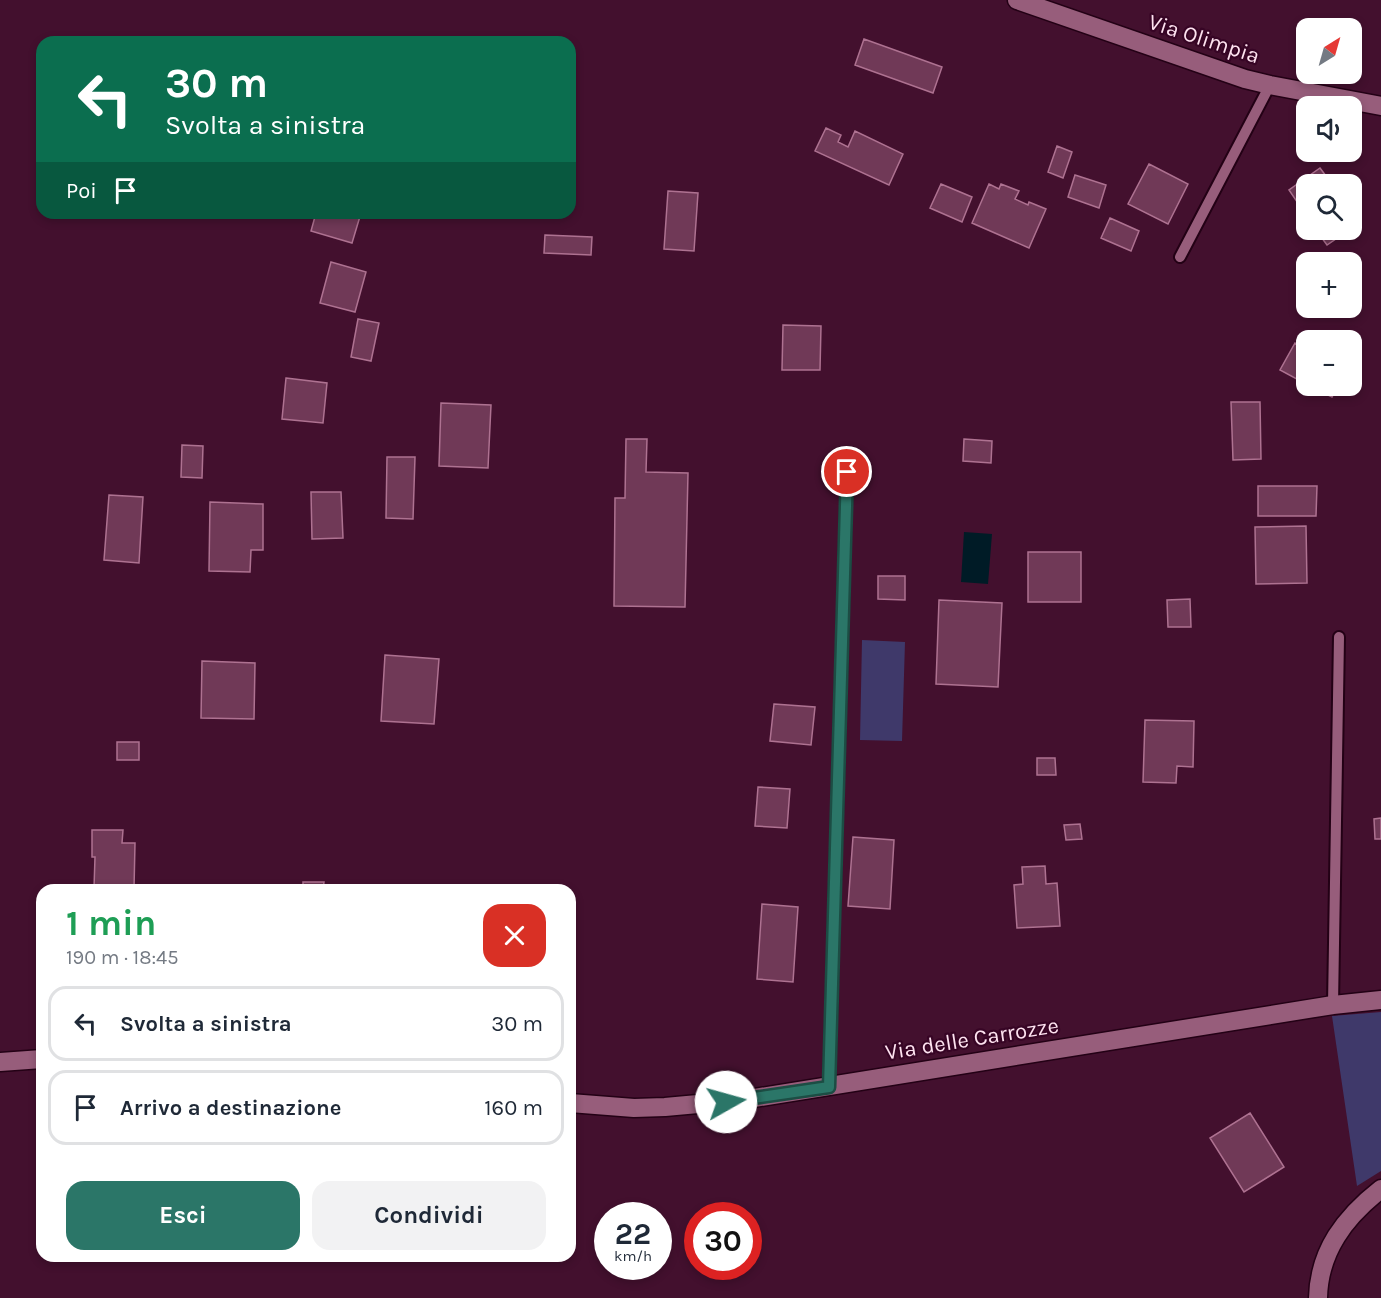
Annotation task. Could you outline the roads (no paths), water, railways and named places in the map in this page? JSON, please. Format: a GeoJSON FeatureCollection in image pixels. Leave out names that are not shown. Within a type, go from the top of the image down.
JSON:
{"type":"FeatureCollection","features":[{"type":"Feature","properties":{"kind":"street","name":"Via Olimpia"},"geometry":{"type":"LineString","coordinates":[[1017,0],[1232,75],[1270,85],[1381,106]]}},
{"type":"Feature","properties":{"kind":"street","name":"Via delle Carrozze"},"geometry":{"type":"LineString","coordinates":[[576,1103],[619,1107],[665,1107],[742,1101],[1333,1005],[1381,1000]]}},
{"type":"Feature","properties":{"kind":"street"},"geometry":{"type":"LineString","coordinates":[[0,1062],[36,1059]]}},
{"type":"Feature","properties":{"kind":"street"},"geometry":{"type":"LineString","coordinates":[[1318,1298],[1319,1278],[1331,1244],[1351,1216],[1381,1189]]}},
{"type":"Feature","properties":{"kind":"lane"},"geometry":{"type":"LineString","coordinates":[[1180,257],[1270,85]]}},
{"type":"Feature","properties":{"kind":"lane"},"geometry":{"type":"LineString","coordinates":[[829,1087],[847,472]]}},
{"type":"Feature","properties":{"kind":"lane"},"geometry":{"type":"LineString","coordinates":[[1333,1005],[1339,638]]}},
{"type":"Feature","properties":{"kind":"water"},"geometry":{"type":"Polygon","coordinates":[[[964,532],[992,534],[988,584],[961,582],[964,532]]]}}]}
